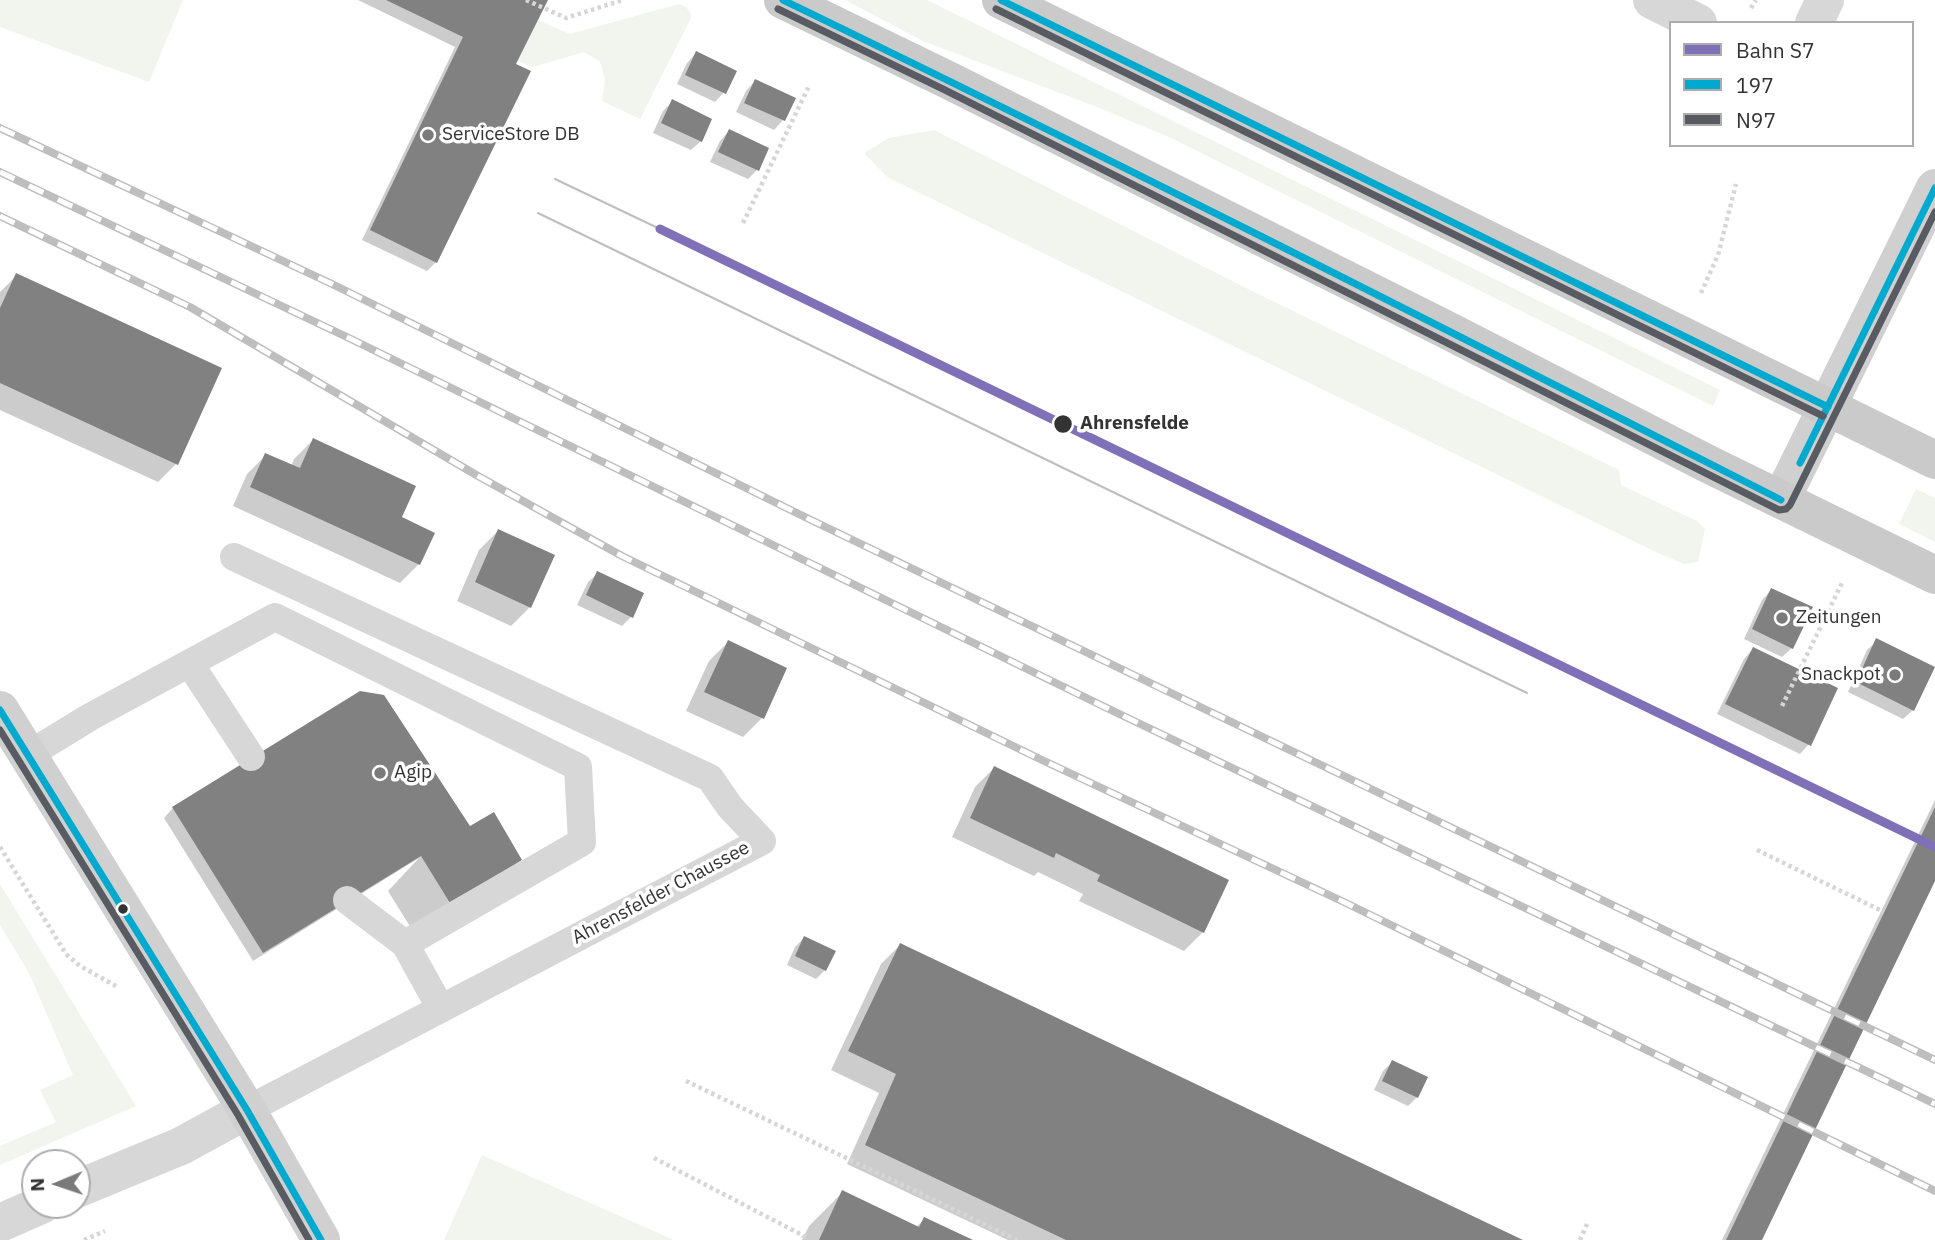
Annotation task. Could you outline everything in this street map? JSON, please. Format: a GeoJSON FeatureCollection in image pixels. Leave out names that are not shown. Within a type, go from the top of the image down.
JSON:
{"type":"FeatureCollection","features":[{"type":"Feature","properties":{"kind":"main road"},"geometry":{"type":"LineString","coordinates":[[783,0],[1935,575]]}},
{"type":"Feature","properties":{"kind":"main road"},"geometry":{"type":"LineString","coordinates":[[1001,0],[1935,460]]}},
{"type":"Feature","properties":{"kind":"main road"},"geometry":{"type":"LineString","coordinates":[[1781,500],[1935,188]]}},
{"type":"Feature","properties":{"kind":"main road"},"geometry":{"type":"LineString","coordinates":[[10,732],[247,1110],[321,1240]]}},
{"type":"Feature","properties":{"kind":"street"},"geometry":{"type":"LineString","coordinates":[[1652,0],[1695,21]]}},
{"type":"Feature","properties":{"kind":"street"},"geometry":{"type":"LineString","coordinates":[[1815,21],[1825,0]]}},
{"type":"Feature","properties":{"kind":"street"},"geometry":{"type":"LineString","coordinates":[[91,1183],[181,1146],[247,1110]]}},
{"type":"Feature","properties":{"kind":"street"},"geometry":{"type":"LineString","coordinates":[[0,1223],[21,1214]]}},
{"type":"Feature","properties":{"kind":"lane","name":"Ahrensfelder Chaussee"},"geometry":{"type":"LineString","coordinates":[[234,556],[710,778],[730,807],[762,841],[247,1110]]}},
{"type":"Feature","properties":{"kind":"lane"},"geometry":{"type":"LineString","coordinates":[[10,732],[90,717],[275,617],[578,768],[582,842],[405,944]]}},
{"type":"Feature","properties":{"kind":"lane"},"geometry":{"type":"LineString","coordinates":[[190,664],[251,757]]}},
{"type":"Feature","properties":{"kind":"lane"},"geometry":{"type":"LineString","coordinates":[[347,900],[405,944],[442,1009]]}},
{"type":"Feature","properties":{"kind":"path"},"geometry":{"type":"LineString","coordinates":[[526,0],[566,18],[623,0]]}},
{"type":"Feature","properties":{"kind":"path"},"geometry":{"type":"LineString","coordinates":[[1751,8],[1756,0]]}},
{"type":"Feature","properties":{"kind":"path"},"geometry":{"type":"LineString","coordinates":[[743,223],[809,86]]}},
{"type":"Feature","properties":{"kind":"path"},"geometry":{"type":"LineString","coordinates":[[1698,300],[1718,255],[1736,184]]}},
{"type":"Feature","properties":{"kind":"path"},"geometry":{"type":"LineString","coordinates":[[1782,706],[1844,579]]}},
{"type":"Feature","properties":{"kind":"path"},"geometry":{"type":"LineString","coordinates":[[0,848],[66,954],[80,966],[116,986]]}},
{"type":"Feature","properties":{"kind":"path"},"geometry":{"type":"LineString","coordinates":[[1757,850],[1884,912]]}},
{"type":"Feature","properties":{"kind":"path"},"geometry":{"type":"LineString","coordinates":[[686,1081],[1017,1240]]}},
{"type":"Feature","properties":{"kind":"path"},"geometry":{"type":"LineString","coordinates":[[654,1158],[804,1236],[803,1240]]}},
{"type":"Feature","properties":{"kind":"path"},"geometry":{"type":"LineString","coordinates":[[1580,1240],[1588,1222]]}},
{"type":"Feature","properties":{"kind":"shaded area"},"geometry":{"type":"Polygon","coordinates":[[[0,0],[183,0],[149,82],[0,27],[0,0]]]}},
{"type":"Feature","properties":{"kind":"shaded area"},"geometry":{"type":"Polygon","coordinates":[[[848,0],[927,0],[1720,390],[1713,406],[1171,138],[923,41],[848,0]]]}},
{"type":"Feature","properties":{"kind":"shaded area"},"geometry":{"type":"Polygon","coordinates":[[[679,4],[686,7],[691,18],[640,119],[602,101],[605,79],[600,62],[584,52],[533,67],[518,61],[538,20],[570,34],[679,4]]]}},
{"type":"Feature","properties":{"kind":"shaded area"},"geometry":{"type":"Polygon","coordinates":[[[934,130],[1250,290],[1619,470],[1621,485],[1697,521],[1705,529],[1698,562],[1684,564],[1658,553],[887,177],[864,153],[889,138],[934,130]]]}},
{"type":"Feature","properties":{"kind":"shaded area"},"geometry":{"type":"Polygon","coordinates":[[[1916,489],[1935,498],[1935,542],[1899,524],[1916,489]]]}},
{"type":"Feature","properties":{"kind":"shaded area"},"geometry":{"type":"Polygon","coordinates":[[[0,884],[136,1106],[37,1149],[21,1149],[21,1156],[0,1165],[0,1146],[56,1122],[40,1090],[73,1075],[29,973],[0,925],[0,884]]]}},
{"type":"Feature","properties":{"kind":"shaded area"},"geometry":{"type":"Polygon","coordinates":[[[482,1155],[674,1240],[444,1240],[482,1155]]]}},
{"type":"Feature","properties":{"kind":"building"},"geometry":{"type":"Polygon","coordinates":[[[386,0],[548,0],[516,64],[531,71],[437,263],[370,230],[463,37],[386,0]]]}},
{"type":"Feature","properties":{"kind":"building"},"geometry":{"type":"Polygon","coordinates":[[[696,51],[737,71],[726,94],[685,75],[696,51]]]}},
{"type":"Feature","properties":{"kind":"building"},"geometry":{"type":"Polygon","coordinates":[[[755,79],[796,98],[785,121],[744,103],[755,79]]]}},
{"type":"Feature","properties":{"kind":"building"},"geometry":{"type":"Polygon","coordinates":[[[672,99],[712,119],[702,142],[661,123],[672,99]]]}},
{"type":"Feature","properties":{"kind":"building"},"geometry":{"type":"Polygon","coordinates":[[[729,129],[769,148],[759,171],[718,152],[729,129]]]}},
{"type":"Feature","properties":{"kind":"building"},"geometry":{"type":"Polygon","coordinates":[[[16,273],[222,368],[178,465],[0,383],[0,308],[16,273]]]}},
{"type":"Feature","properties":{"kind":"building"},"geometry":{"type":"Polygon","coordinates":[[[313,438],[416,486],[402,517],[435,533],[420,565],[250,487],[265,453],[300,468],[313,438]]]}},
{"type":"Feature","properties":{"kind":"building"},"geometry":{"type":"Polygon","coordinates":[[[498,529],[555,555],[531,608],[475,582],[498,529]]]}},
{"type":"Feature","properties":{"kind":"building"},"geometry":{"type":"Polygon","coordinates":[[[597,571],[644,593],[633,618],[586,595],[597,571]]]}},
{"type":"Feature","properties":{"kind":"building","name":"Zeitungen"},"geometry":{"type":"Polygon","coordinates":[[[1771,588],[1813,607],[1793,649],[1752,629],[1771,588]]]}},
{"type":"Feature","properties":{"kind":"building","name":"Snackpot"},"geometry":{"type":"Polygon","coordinates":[[[1876,638],[1935,667],[1914,711],[1856,682],[1876,638]]]}},
{"type":"Feature","properties":{"kind":"building"},"geometry":{"type":"Polygon","coordinates":[[[728,640],[787,668],[764,719],[704,692],[728,640]]]}},
{"type":"Feature","properties":{"kind":"building"},"geometry":{"type":"Polygon","coordinates":[[[1753,647],[1838,688],[1811,746],[1725,704],[1753,647]]]}},
{"type":"Feature","properties":{"kind":"building"},"geometry":{"type":"Polygon","coordinates":[[[360,691],[384,695],[470,826],[494,812],[522,860],[450,903],[421,856],[263,953],[172,807],[360,691]]]}},
{"type":"Feature","properties":{"kind":"building"},"geometry":{"type":"Polygon","coordinates":[[[994,766],[1229,880],[1204,933],[1097,881],[1100,875],[1056,853],[1054,858],[970,818],[994,766]]]}},
{"type":"Feature","properties":{"kind":"building"},"geometry":{"type":"Polygon","coordinates":[[[1935,807],[1935,881],[1762,1240],[1726,1240],[1935,807]]]}},
{"type":"Feature","properties":{"kind":"building"},"geometry":{"type":"Polygon","coordinates":[[[804,936],[836,951],[826,971],[795,956],[804,936]]]}},
{"type":"Feature","properties":{"kind":"building"},"geometry":{"type":"Polygon","coordinates":[[[900,943],[1523,1240],[1066,1240],[865,1145],[896,1074],[848,1051],[900,943]]]}},
{"type":"Feature","properties":{"kind":"building"},"geometry":{"type":"Polygon","coordinates":[[[1392,1060],[1428,1077],[1418,1098],[1382,1081],[1392,1060]]]}},
{"type":"Feature","properties":{"kind":"building"},"geometry":{"type":"Polygon","coordinates":[[[842,1190],[919,1227],[924,1217],[973,1240],[819,1240],[842,1190]]]}},
{"type":"Feature","properties":{"kind":"tram line"},"geometry":{"type":"LineString","coordinates":[[555,179],[660,229]]}},
{"type":"Feature","properties":{"kind":"tram line"},"geometry":{"type":"LineString","coordinates":[[538,213],[1527,693]]}},
{"type":"Feature","properties":{"kind":"railway"},"geometry":{"type":"LineString","coordinates":[[0,128],[332,284],[811,520],[1935,1060]]}},
{"type":"Feature","properties":{"kind":"railway"},"geometry":{"type":"LineString","coordinates":[[0,172],[351,339],[1111,710],[1935,1104]]}},
{"type":"Feature","properties":{"kind":"railway"},"geometry":{"type":"LineString","coordinates":[[0,216],[190,307],[478,476],[622,556],[1042,760],[1346,903],[1935,1191]]}},
{"type":"Feature","properties":{"kind":"rail line","name":"S7"},"geometry":{"type":"LineString","coordinates":[[660,229],[1935,847]]}},
{"type":"Feature","properties":{"kind":"transit line","name":"197"},"geometry":{"type":"LineString","coordinates":[[783,0],[1408,310],[1781,500]]}},
{"type":"Feature","properties":{"kind":"transit line","name":"197"},"geometry":{"type":"LineString","coordinates":[[1001,0],[1828,407]]}},
{"type":"Feature","properties":{"kind":"transit line","name":"N97"},"geometry":{"type":"LineString","coordinates":[[778,9],[943,89],[1779,510],[1790,505],[1935,212]]}},
{"type":"Feature","properties":{"kind":"transit line","name":"N97"},"geometry":{"type":"LineString","coordinates":[[996,9],[1823,416]]}},
{"type":"Feature","properties":{"kind":"transit line","name":"197"},"geometry":{"type":"LineString","coordinates":[[1800,463],[1935,188]]}},
{"type":"Feature","properties":{"kind":"transit line","name":"197"},"geometry":{"type":"LineString","coordinates":[[0,710],[247,1110],[321,1240]]}},
{"type":"Feature","properties":{"kind":"transit line","name":"N97"},"geometry":{"type":"LineString","coordinates":[[0,730],[238,1115],[309,1240]]}},
{"type":"Feature","properties":{"kind":"place","name":"ServiceStore DB"},"geometry":{"type":"Point","coordinates":[428,135]}},
{"type":"Feature","properties":{"kind":"place","name":"Ahrensfelde"},"geometry":{"type":"Point","coordinates":[1063,424]}},
{"type":"Feature","properties":{"kind":"place","name":"Zeitungen"},"geometry":{"type":"Point","coordinates":[1782,618]}},
{"type":"Feature","properties":{"kind":"place","name":"Snackpot"},"geometry":{"type":"Point","coordinates":[1895,675]}},
{"type":"Feature","properties":{"kind":"place","name":"Agip"},"geometry":{"type":"Point","coordinates":[380,773]}}]}
